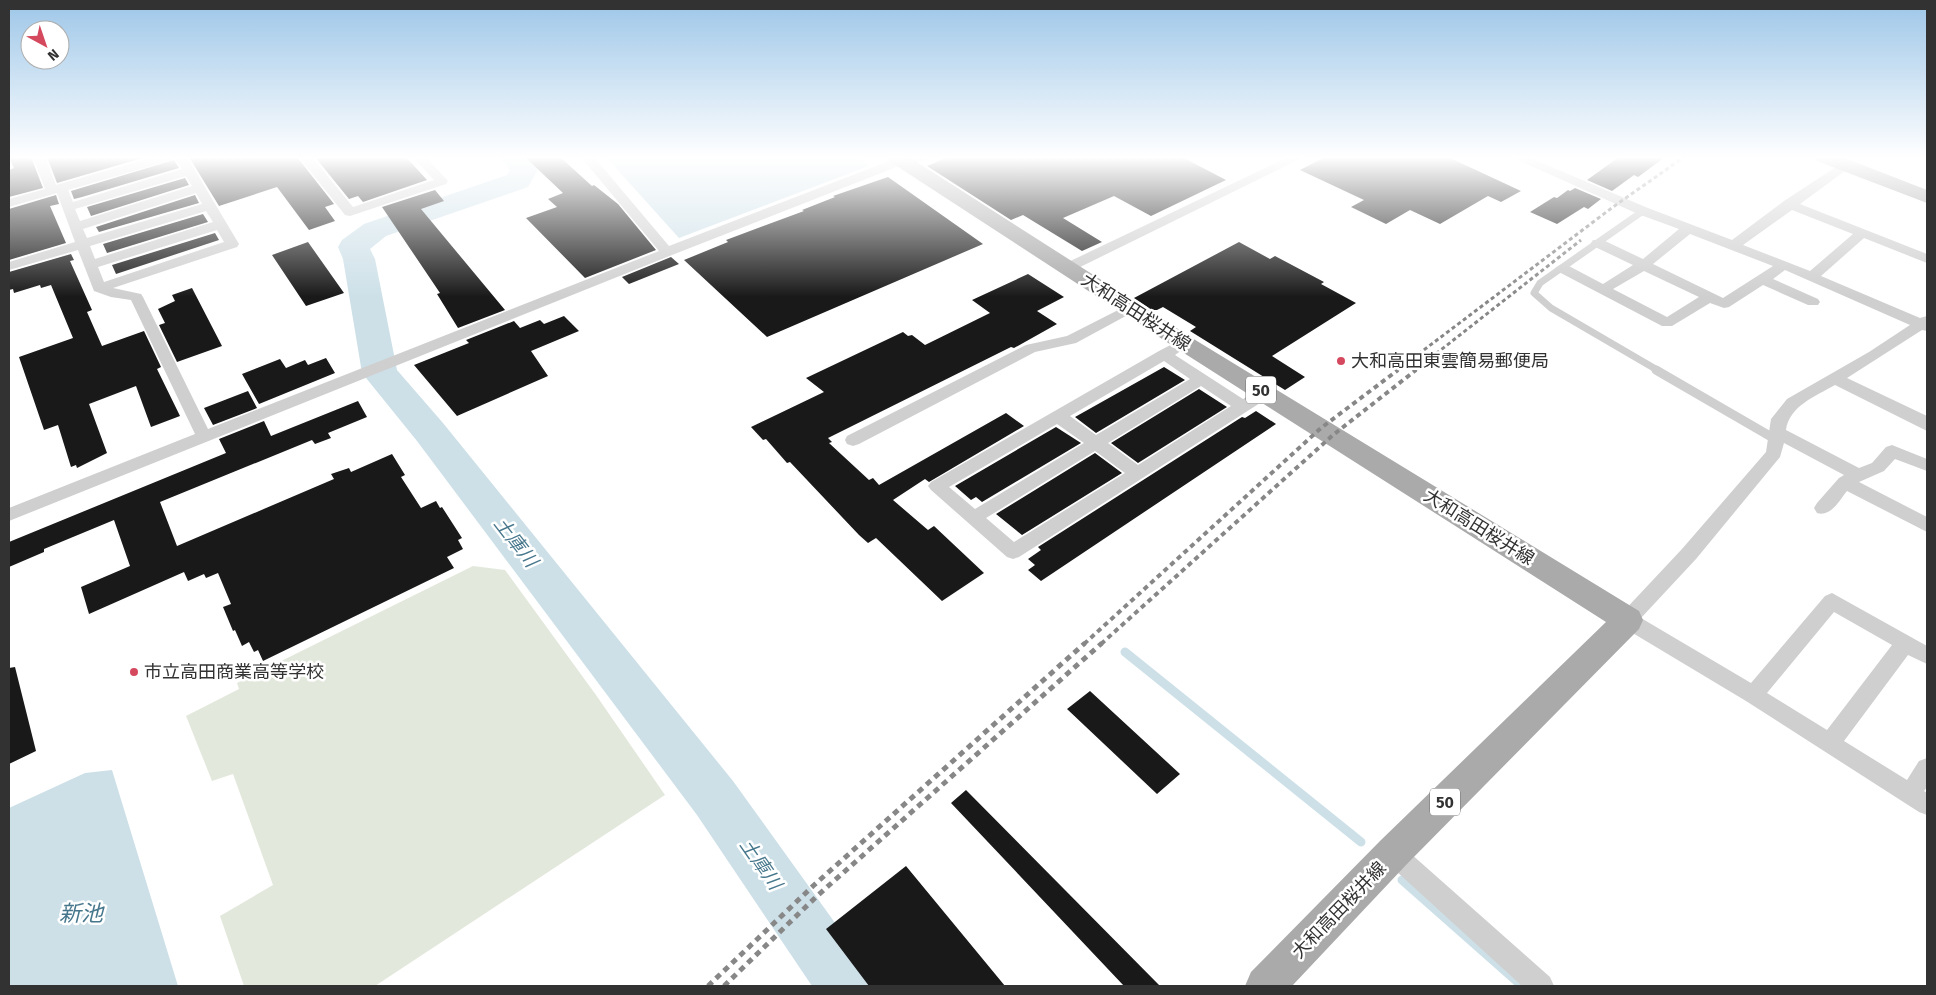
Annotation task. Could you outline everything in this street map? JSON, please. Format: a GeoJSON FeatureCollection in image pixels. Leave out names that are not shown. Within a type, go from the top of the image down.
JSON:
{"type":"FeatureCollection","features":[{"type":"Feature","properties":{"kind":"main road","name":"大和高田桜井線"},"geometry":{"type":"LineString","coordinates":[[972,203],[1130,308],[1174,348],[1265,392],[1628,620],[1393,854],[1266,986]]}},
{"type":"Feature","properties":{"kind":"street"},"geometry":{"type":"LineString","coordinates":[[66,203],[99,288]]}},
{"type":"Feature","properties":{"kind":"street"},"geometry":{"type":"LineString","coordinates":[[68,207],[80,203]]}},
{"type":"Feature","properties":{"kind":"street"},"geometry":{"type":"LineString","coordinates":[[75,227],[150,203]]}},
{"type":"Feature","properties":{"kind":"street"},"geometry":{"type":"LineString","coordinates":[[343,203],[350,212],[375,203]]}},
{"type":"Feature","properties":{"kind":"street"},"geometry":{"type":"LineString","coordinates":[[627,203],[668,252]]}},
{"type":"Feature","properties":{"kind":"street"},"geometry":{"type":"LineString","coordinates":[[9,516],[451,338],[792,203]]}},
{"type":"Feature","properties":{"kind":"street"},"geometry":{"type":"LineString","coordinates":[[1067,268],[1201,203]]}},
{"type":"Feature","properties":{"kind":"street"},"geometry":{"type":"LineString","coordinates":[[1625,203],[1784,265],[1926,324]]}},
{"type":"Feature","properties":{"kind":"street"},"geometry":{"type":"LineString","coordinates":[[1733,246],[1789,204],[1927,259]]}},
{"type":"Feature","properties":{"kind":"street"},"geometry":{"type":"LineString","coordinates":[[9,266],[209,206],[232,244],[99,288]]}},
{"type":"Feature","properties":{"kind":"street"},"geometry":{"type":"LineString","coordinates":[[90,264],[221,224]]}},
{"type":"Feature","properties":{"kind":"street"},"geometry":{"type":"LineString","coordinates":[[1604,289],[1644,265],[1688,229]]}},
{"type":"Feature","properties":{"kind":"street"},"geometry":{"type":"LineString","coordinates":[[1811,277],[1862,233]]}},
{"type":"Feature","properties":{"kind":"street"},"geometry":{"type":"LineString","coordinates":[[1598,243],[1724,304],[1784,265]]}},
{"type":"Feature","properties":{"kind":"street"},"geometry":{"type":"LineString","coordinates":[[1562,268],[1667,323],[1709,297]]}},
{"type":"Feature","properties":{"kind":"street"},"geometry":{"type":"LineString","coordinates":[[1762,279],[1814,302]]}},
{"type":"Feature","properties":{"kind":"street"},"geometry":{"type":"LineString","coordinates":[[99,288],[116,294],[136,297],[204,437]]}},
{"type":"Feature","properties":{"kind":"street"},"geometry":{"type":"LineString","coordinates":[[854,440],[1032,348],[1071,340],[1130,308]]}},
{"type":"Feature","properties":{"kind":"street"},"geometry":{"type":"LineString","coordinates":[[1926,324],[1793,403],[1779,419],[1774,453],[1689,554],[1628,620],[1753,694],[1919,800],[1927,768]]}},
{"type":"Feature","properties":{"kind":"street"},"geometry":{"type":"LineString","coordinates":[[1242,406],[1201,379],[1174,348],[936,486],[1013,552],[1265,392]]}},
{"type":"Feature","properties":{"kind":"street"},"geometry":{"type":"LineString","coordinates":[[1834,378],[1921,420],[1927,426]]}},
{"type":"Feature","properties":{"kind":"street"},"geometry":{"type":"LineString","coordinates":[[973,518],[1201,379]]}},
{"type":"Feature","properties":{"kind":"street"},"geometry":{"type":"LineString","coordinates":[[1058,416],[1137,473]]}},
{"type":"Feature","properties":{"kind":"street"},"geometry":{"type":"LineString","coordinates":[[1776,435],[1927,525]]}},
{"type":"Feature","properties":{"kind":"street"},"geometry":{"type":"LineString","coordinates":[[1823,508],[1852,479],[1878,466],[1892,450],[1927,466]]}},
{"type":"Feature","properties":{"kind":"street"},"geometry":{"type":"LineString","coordinates":[[1753,694],[1832,601],[1927,656]]}},
{"type":"Feature","properties":{"kind":"street"},"geometry":{"type":"LineString","coordinates":[[1830,743],[1905,643]]}},
{"type":"Feature","properties":{"kind":"street"},"geometry":{"type":"LineString","coordinates":[[1393,854],[1541,986]]}},
{"type":"Feature","properties":{"kind":"lane"},"geometry":{"type":"LineString","coordinates":[[1643,211],[1540,283],[1534,293],[1551,308],[1776,435]]}},
{"type":"Feature","properties":{"kind":"shaded area"},"geometry":{"type":"Polygon","coordinates":[[[473,566],[505,570],[596,695],[665,795],[375,986],[244,986],[220,916],[273,885],[233,774],[212,781],[186,716],[239,689],[237,683],[473,566]]]}},
{"type":"Feature","properties":{"kind":"water"},"geometry":{"type":"Polygon","coordinates":[[[648,203],[770,203],[679,238],[648,203]]]}},
{"type":"Feature","properties":{"kind":"water","name":"新池"},"geometry":{"type":"Polygon","coordinates":[[[112,770],[178,986],[9,986],[9,808],[85,773],[112,770]]]}},
{"type":"Feature","properties":{"kind":"building"},"geometry":{"type":"Polygon","coordinates":[[[28,203],[59,203],[50,206],[66,243],[9,260],[9,209],[28,203]]]}},
{"type":"Feature","properties":{"kind":"building"},"geometry":{"type":"Polygon","coordinates":[[[99,203],[131,203],[91,216],[87,207],[99,203]]]}},
{"type":"Feature","properties":{"kind":"building"},"geometry":{"type":"Polygon","coordinates":[[[169,203],[198,203],[99,232],[96,227],[169,203]]]}},
{"type":"Feature","properties":{"kind":"building"},"geometry":{"type":"Polygon","coordinates":[[[289,203],[334,203],[325,207],[335,221],[309,230],[289,203]]]}},
{"type":"Feature","properties":{"kind":"building"},"geometry":{"type":"Polygon","coordinates":[[[393,203],[437,203],[421,209],[505,310],[458,328],[437,294],[440,293],[382,207],[393,203]]]}},
{"type":"Feature","properties":{"kind":"building"},"geometry":{"type":"Polygon","coordinates":[[[553,203],[617,203],[656,250],[585,278],[526,218],[557,207],[553,203]]]}},
{"type":"Feature","properties":{"kind":"building"},"geometry":{"type":"Polygon","coordinates":[[[819,203],[925,203],[983,244],[767,337],[684,260],[728,242],[726,240],[804,211],[802,210],[819,203]]]}},
{"type":"Feature","properties":{"kind":"building"},"geometry":{"type":"Polygon","coordinates":[[[985,203],[1097,203],[1063,218],[1102,242],[1082,251],[1023,215],[1011,220],[985,203]]]}},
{"type":"Feature","properties":{"kind":"building"},"geometry":{"type":"Polygon","coordinates":[[[1128,203],[1177,203],[1151,216],[1128,203]]]}},
{"type":"Feature","properties":{"kind":"building"},"geometry":{"type":"Polygon","coordinates":[[[1358,203],[1475,203],[1440,224],[1410,210],[1386,224],[1351,207],[1358,203]]]}},
{"type":"Feature","properties":{"kind":"building"},"geometry":{"type":"Polygon","coordinates":[[[1544,203],[1595,203],[1588,209],[1584,207],[1557,224],[1530,212],[1544,203]]]}},
{"type":"Feature","properties":{"kind":"building"},"geometry":{"type":"Polygon","coordinates":[[[203,214],[208,222],[107,253],[103,244],[203,214]]]}},
{"type":"Feature","properties":{"kind":"building"},"geometry":{"type":"Polygon","coordinates":[[[215,233],[219,240],[116,274],[112,265],[215,233]]]}},
{"type":"Feature","properties":{"kind":"building"},"geometry":{"type":"Polygon","coordinates":[[[308,242],[344,293],[306,306],[272,255],[308,242]]]}},
{"type":"Feature","properties":{"kind":"building"},"geometry":{"type":"Polygon","coordinates":[[[1239,242],[1270,259],[1275,256],[1324,282],[1321,284],[1356,303],[1272,356],[1305,377],[1285,390],[1190,331],[1196,327],[1163,307],[1152,310],[1134,298],[1239,242]]]}},
{"type":"Feature","properties":{"kind":"building"},"geometry":{"type":"Polygon","coordinates":[[[71,254],[74,260],[70,261],[92,310],[87,312],[102,346],[144,331],[161,367],[157,369],[180,416],[151,427],[136,386],[89,404],[107,453],[77,468],[76,465],[71,467],[58,425],[44,430],[19,357],[73,338],[51,285],[41,288],[40,285],[14,293],[13,289],[9,290],[9,272],[71,254]]]}},
{"type":"Feature","properties":{"kind":"building"},"geometry":{"type":"Polygon","coordinates":[[[671,257],[679,264],[629,284],[622,277],[671,257]]]}},
{"type":"Feature","properties":{"kind":"building"},"geometry":{"type":"Polygon","coordinates":[[[1028,274],[1064,297],[1037,311],[1057,324],[1014,348],[1011,347],[828,438],[832,442],[829,443],[869,480],[873,478],[879,485],[1006,413],[1024,426],[929,482],[925,479],[893,500],[928,530],[934,526],[984,573],[942,601],[876,538],[868,543],[859,535],[790,462],[787,463],[766,439],[763,440],[751,427],[824,392],[806,378],[903,332],[908,336],[912,335],[925,345],[990,313],[972,300],[1028,274]]]}},
{"type":"Feature","properties":{"kind":"building"},"geometry":{"type":"Polygon","coordinates":[[[192,288],[222,346],[177,362],[159,325],[165,323],[158,309],[175,301],[172,295],[192,288]]]}},
{"type":"Feature","properties":{"kind":"building"},"geometry":{"type":"Polygon","coordinates":[[[564,316],[579,331],[531,351],[548,376],[457,416],[414,365],[469,343],[466,340],[514,321],[520,328],[540,320],[544,324],[564,316]]]}},
{"type":"Feature","properties":{"kind":"building"},"geometry":{"type":"Polygon","coordinates":[[[326,358],[335,373],[259,404],[242,374],[280,359],[286,368],[305,360],[308,365],[326,358]]]}},
{"type":"Feature","properties":{"kind":"building"},"geometry":{"type":"Polygon","coordinates":[[[1164,367],[1185,380],[1096,433],[1075,417],[1164,367]]]}},
{"type":"Feature","properties":{"kind":"building"},"geometry":{"type":"Polygon","coordinates":[[[1199,389],[1227,407],[1138,463],[1111,443],[1199,389]]]}},
{"type":"Feature","properties":{"kind":"building"},"geometry":{"type":"Polygon","coordinates":[[[248,391],[257,408],[213,425],[204,408],[248,391]]]}},
{"type":"Feature","properties":{"kind":"building"},"geometry":{"type":"Polygon","coordinates":[[[358,401],[367,417],[328,433],[331,438],[315,444],[312,440],[160,502],[177,546],[334,479],[331,474],[349,468],[351,472],[392,454],[405,475],[401,477],[421,508],[436,501],[440,508],[442,507],[462,538],[458,540],[463,549],[447,557],[454,568],[263,661],[258,650],[254,652],[249,642],[242,646],[235,630],[233,631],[223,607],[231,604],[218,573],[206,578],[204,574],[188,581],[184,572],[89,614],[81,587],[130,566],[114,520],[44,549],[44,552],[9,567],[9,542],[226,453],[219,439],[264,421],[271,436],[358,401]]]}},
{"type":"Feature","properties":{"kind":"building"},"geometry":{"type":"Polygon","coordinates":[[[1256,411],[1276,424],[1041,581],[1028,570],[1035,565],[1028,559],[1041,550],[1038,547],[1242,417],[1245,418],[1256,411]]]}},
{"type":"Feature","properties":{"kind":"building"},"geometry":{"type":"Polygon","coordinates":[[[1056,427],[1081,443],[982,502],[976,497],[971,500],[955,486],[1056,427]]]}},
{"type":"Feature","properties":{"kind":"building"},"geometry":{"type":"Polygon","coordinates":[[[1095,453],[1122,473],[1022,535],[996,514],[1095,453]]]}},
{"type":"Feature","properties":{"kind":"building"},"geometry":{"type":"Polygon","coordinates":[[[15,667],[36,751],[9,764],[9,668],[15,667]]]}},
{"type":"Feature","properties":{"kind":"building"},"geometry":{"type":"Polygon","coordinates":[[[1090,691],[1180,774],[1157,794],[1067,709],[1090,691]]]}},
{"type":"Feature","properties":{"kind":"building"},"geometry":{"type":"Polygon","coordinates":[[[966,790],[1160,986],[1124,986],[951,803],[966,790]]]}},
{"type":"Feature","properties":{"kind":"building"},"geometry":{"type":"Polygon","coordinates":[[[906,866],[1005,986],[869,986],[826,929],[906,866]]]}},
{"type":"Feature","properties":{"kind":"waterway","name":"土庫川"},"geometry":{"type":"LineString","coordinates":[[453,203],[375,230],[353,247],[359,259],[380,373],[430,432],[715,798],[846,986]]}},
{"type":"Feature","properties":{"kind":"waterway"},"geometry":{"type":"LineString","coordinates":[[1125,652],[1361,842]]}},
{"type":"Feature","properties":{"kind":"waterway"},"geometry":{"type":"LineString","coordinates":[[1402,880],[1522,986]]}},
{"type":"Feature","properties":{"kind":"railway"},"geometry":{"type":"LineString","coordinates":[[1396,371],[1618,203]]}},
{"type":"Feature","properties":{"kind":"railway"},"geometry":{"type":"LineString","coordinates":[[1414,371],[1581,240]]}},
{"type":"Feature","properties":{"kind":"railway"},"geometry":{"type":"LineString","coordinates":[[1084,644],[1321,428],[1398,370]]}},
{"type":"Feature","properties":{"kind":"railway"},"geometry":{"type":"LineString","coordinates":[[1101,644],[1333,435],[1416,370]]}},
{"type":"Feature","properties":{"kind":"railway"},"geometry":{"type":"LineString","coordinates":[[708,986],[813,886],[1085,643]]}},
{"type":"Feature","properties":{"kind":"railway"},"geometry":{"type":"LineString","coordinates":[[724,986],[817,896],[1102,643]]}},
{"type":"Feature","properties":{"kind":"place","name":"大和高田東雲簡易郵便局"},"geometry":{"type":"Point","coordinates":[1341,361]}},
{"type":"Feature","properties":{"kind":"place","name":"市立高田商業高等学校"},"geometry":{"type":"Point","coordinates":[134,672]}}]}
